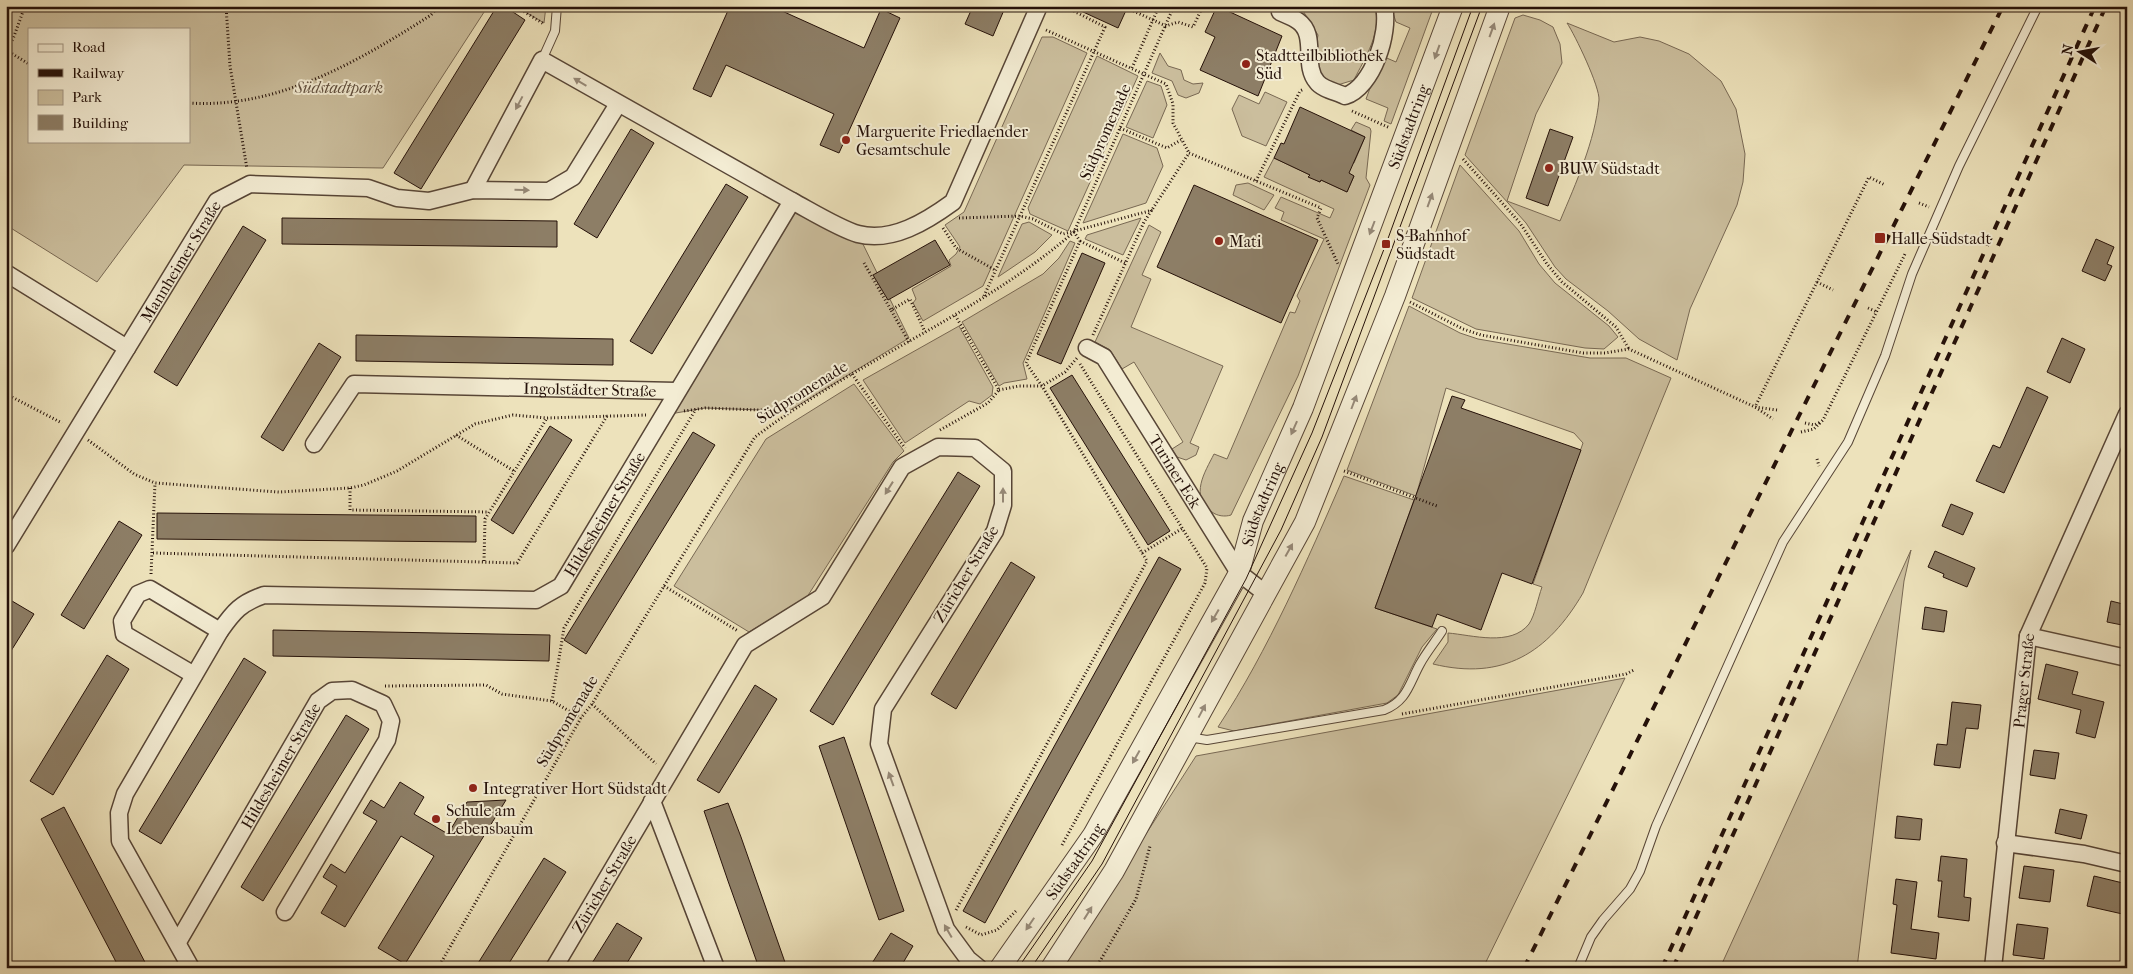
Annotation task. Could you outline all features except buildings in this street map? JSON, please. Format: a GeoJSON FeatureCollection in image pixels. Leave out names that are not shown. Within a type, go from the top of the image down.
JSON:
{"type":"FeatureCollection","features":[{"type":"Feature","properties":{"kind":"street"},"geometry":{"type":"LineString","coordinates":[[473,190],[542,60],[792,201],[858,234],[887,236],[929,219],[953,202],[1039,6]]}},
{"type":"Feature","properties":{"kind":"street"},"geometry":{"type":"LineString","coordinates":[[1283,6],[1280,12],[1298,21],[1305,29],[1310,42],[1312,74],[1318,84],[1345,96],[1354,93],[1363,85],[1385,38],[1387,19],[1384,6]]}},
{"type":"Feature","properties":{"kind":"street","name":"Südstadtring"},"geometry":{"type":"LineString","coordinates":[[1000,968],[1093,836],[1240,573],[1252,521],[1303,408],[1453,6]]}},
{"type":"Feature","properties":{"kind":"street"},"geometry":{"type":"LineString","coordinates":[[1051,968],[1114,871],[1305,522],[1329,465],[1448,151],[1500,6]]}},
{"type":"Feature","properties":{"kind":"street","name":"Mannheimer Straße"},"geometry":{"type":"LineString","coordinates":[[6,546],[217,201],[250,184],[368,188],[397,198],[430,201],[473,190],[549,191],[573,177],[618,104]]}},
{"type":"Feature","properties":{"kind":"street","name":"Ingolstädter Straße"},"geometry":{"type":"LineString","coordinates":[[314,444],[354,384],[676,391],[792,201]]}},
{"type":"Feature","properties":{"kind":"street"},"geometry":{"type":"LineString","coordinates":[[6,273],[127,348]]}},
{"type":"Feature","properties":{"kind":"street","name":"Turiner Eck"},"geometry":{"type":"LineString","coordinates":[[1082,353],[1104,357],[1240,573],[1265,593]]}},
{"type":"Feature","properties":{"kind":"street","name":"Hildesheimer Straße"},"geometry":{"type":"LineString","coordinates":[[191,968],[120,841],[119,813],[125,794],[220,631],[234,612],[247,601],[264,596],[536,600],[561,586],[676,391]]}},
{"type":"Feature","properties":{"kind":"street","name":"Prager Straße"},"geometry":{"type":"LineString","coordinates":[[1993,968],[2028,636],[2127,414]]}},
{"type":"Feature","properties":{"kind":"street","name":"Züricher Straße"},"geometry":{"type":"LineString","coordinates":[[554,968],[745,645],[822,597],[902,467],[938,447],[974,448],[1003,471],[1003,505],[995,531],[883,709],[879,744],[946,929],[968,960],[979,968]]}},
{"type":"Feature","properties":{"kind":"street"},"geometry":{"type":"LineString","coordinates":[[194,675],[124,634],[122,621],[138,594],[150,589],[220,631]]}},
{"type":"Feature","properties":{"kind":"street"},"geometry":{"type":"LineString","coordinates":[[2028,636],[2127,658]]}},
{"type":"Feature","properties":{"kind":"street","name":"Hildesheimer Straße"},"geometry":{"type":"LineString","coordinates":[[178,942],[318,701],[332,690],[352,690],[382,704],[391,721],[387,740],[285,912]]}},
{"type":"Feature","properties":{"kind":"street"},"geometry":{"type":"LineString","coordinates":[[652,801],[716,968]]}},
{"type":"Feature","properties":{"kind":"street"},"geometry":{"type":"LineString","coordinates":[[2005,843],[2084,854],[2127,864]]}},
{"type":"Feature","properties":{"kind":"lane"},"geometry":{"type":"LineString","coordinates":[[542,60],[555,31],[557,6]]}},
{"type":"Feature","properties":{"kind":"lane"},"geometry":{"type":"LineString","coordinates":[[1578,968],[1591,937],[1630,889],[1640,872],[1656,826],[1783,542],[1848,442],[1885,356],[1912,274],[1959,166],[2038,6]]}},
{"type":"Feature","properties":{"kind":"lane"},"geometry":{"type":"LineString","coordinates":[[1188,738],[1207,740],[1384,710],[1394,706],[1406,694],[1420,665],[1442,630]]}},
{"type":"Feature","properties":{"kind":"path"},"geometry":{"type":"LineString","coordinates":[[25,6],[13,39],[6,50],[28,63]]}},
{"type":"Feature","properties":{"kind":"path"},"geometry":{"type":"LineString","coordinates":[[226,6],[230,66],[250,184]]}},
{"type":"Feature","properties":{"kind":"path"},"geometry":{"type":"LineString","coordinates":[[190,103],[236,102],[276,93],[324,75],[376,49],[432,15],[439,6]]}},
{"type":"Feature","properties":{"kind":"path"},"geometry":{"type":"LineString","coordinates":[[515,6],[555,31]]}},
{"type":"Feature","properties":{"kind":"path"},"geometry":{"type":"LineString","coordinates":[[983,296],[1105,27],[1064,6]]}},
{"type":"Feature","properties":{"kind":"path"},"geometry":{"type":"LineString","coordinates":[[1132,68],[1159,6]]}},
{"type":"Feature","properties":{"kind":"path","name":"Südpromenade"},"geometry":{"type":"LineString","coordinates":[[438,968],[581,718],[592,704],[755,437],[788,411],[955,315],[1046,256],[1074,232],[1174,6]]}},
{"type":"Feature","properties":{"kind":"path"},"geometry":{"type":"LineString","coordinates":[[1127,8],[1166,26],[1178,22],[1193,27],[1203,6]]}},
{"type":"Feature","properties":{"kind":"path"},"geometry":{"type":"LineString","coordinates":[[1041,26],[1166,84],[1173,104],[1173,123],[1180,140],[1189,153],[1321,208],[1317,218],[1340,269]]}},
{"type":"Feature","properties":{"kind":"path"},"geometry":{"type":"LineString","coordinates":[[1256,181],[1300,91],[1318,84]]}},
{"type":"Feature","properties":{"kind":"path"},"geometry":{"type":"LineString","coordinates":[[1345,96],[1347,107],[1357,114],[1406,134]]}},
{"type":"Feature","properties":{"kind":"path"},"geometry":{"type":"LineString","coordinates":[[1120,128],[1167,148],[1180,140]]}},
{"type":"Feature","properties":{"kind":"path"},"geometry":{"type":"LineString","coordinates":[[1448,151],[1462,158],[1520,223],[1547,264],[1562,282],[1616,327],[1629,349]]}},
{"type":"Feature","properties":{"kind":"path"},"geometry":{"type":"LineString","coordinates":[[934,434],[988,403],[999,390],[1019,386],[1042,386],[1065,372],[1082,353],[1144,222],[1189,153]]}},
{"type":"Feature","properties":{"kind":"path"},"geometry":{"type":"LineString","coordinates":[[1756,407],[1870,177],[1885,185]]}},
{"type":"Feature","properties":{"kind":"path"},"geometry":{"type":"LineString","coordinates":[[1924,216],[1932,200]]}},
{"type":"Feature","properties":{"kind":"path"},"geometry":{"type":"LineString","coordinates":[[1919,202],[1929,207]]}},
{"type":"Feature","properties":{"kind":"path"},"geometry":{"type":"LineString","coordinates":[[954,219],[1020,216],[1033,219],[1063,234],[1154,209]]}},
{"type":"Feature","properties":{"kind":"path"},"geometry":{"type":"LineString","coordinates":[[941,225],[956,248],[995,270]]}},
{"type":"Feature","properties":{"kind":"path"},"geometry":{"type":"LineString","coordinates":[[1074,232],[1080,241],[1125,263]]}},
{"type":"Feature","properties":{"kind":"path"},"geometry":{"type":"LineString","coordinates":[[957,917],[954,913],[1147,561],[1042,386],[1026,363],[1080,241]]}},
{"type":"Feature","properties":{"kind":"path"},"geometry":{"type":"LineString","coordinates":[[1801,432],[1812,430],[1823,420],[1907,251]]}},
{"type":"Feature","properties":{"kind":"path"},"geometry":{"type":"LineString","coordinates":[[864,263],[909,342]]}},
{"type":"Feature","properties":{"kind":"path"},"geometry":{"type":"LineString","coordinates":[[1817,282],[1833,290]]}},
{"type":"Feature","properties":{"kind":"path"},"geometry":{"type":"LineString","coordinates":[[891,310],[910,299],[925,332]]}},
{"type":"Feature","properties":{"kind":"path"},"geometry":{"type":"LineString","coordinates":[[1406,300],[1463,329],[1481,335],[1588,353],[1629,349],[1756,407],[1773,419]]}},
{"type":"Feature","properties":{"kind":"path"},"geometry":{"type":"LineString","coordinates":[[1868,308],[1877,312]]}},
{"type":"Feature","properties":{"kind":"path"},"geometry":{"type":"LineString","coordinates":[[955,315],[999,390]]}},
{"type":"Feature","properties":{"kind":"path"},"geometry":{"type":"LineString","coordinates":[[1057,853],[1205,583],[1207,568],[1082,353]]}},
{"type":"Feature","properties":{"kind":"path"},"geometry":{"type":"LineString","coordinates":[[852,374],[911,456],[902,467]]}},
{"type":"Feature","properties":{"kind":"path"},"geometry":{"type":"LineString","coordinates":[[6,394],[76,431],[134,474],[155,483],[279,492],[350,488],[397,471],[475,424],[513,415],[547,418],[664,414],[696,410],[788,411]]}},
{"type":"Feature","properties":{"kind":"path"},"geometry":{"type":"LineString","coordinates":[[1756,407],[1777,410]]}},
{"type":"Feature","properties":{"kind":"path"},"geometry":{"type":"LineString","coordinates":[[552,701],[564,628],[696,410]]}},
{"type":"Feature","properties":{"kind":"path"},"geometry":{"type":"LineString","coordinates":[[153,553],[517,563],[607,416]]}},
{"type":"Feature","properties":{"kind":"path"},"geometry":{"type":"LineString","coordinates":[[484,561],[485,518],[547,418]]}},
{"type":"Feature","properties":{"kind":"path"},"geometry":{"type":"LineString","coordinates":[[1805,423],[1814,424],[1823,420]]}},
{"type":"Feature","properties":{"kind":"path"},"geometry":{"type":"LineString","coordinates":[[1812,430],[1813,436]]}},
{"type":"Feature","properties":{"kind":"path"},"geometry":{"type":"LineString","coordinates":[[456,435],[514,470]]}},
{"type":"Feature","properties":{"kind":"path"},"geometry":{"type":"LineString","coordinates":[[1329,465],[1437,506]]}},
{"type":"Feature","properties":{"kind":"path"},"geometry":{"type":"LineString","coordinates":[[150,589],[155,483]]}},
{"type":"Feature","properties":{"kind":"path"},"geometry":{"type":"LineString","coordinates":[[350,488],[350,510],[489,512]]}},
{"type":"Feature","properties":{"kind":"path"},"geometry":{"type":"LineString","coordinates":[[1142,553],[1183,528]]}},
{"type":"Feature","properties":{"kind":"path"},"geometry":{"type":"LineString","coordinates":[[664,586],[753,640]]}},
{"type":"Feature","properties":{"kind":"path"},"geometry":{"type":"LineString","coordinates":[[1394,715],[1626,674],[1634,670]]}},
{"type":"Feature","properties":{"kind":"path"},"geometry":{"type":"LineString","coordinates":[[371,698],[386,686],[486,685],[502,694],[552,701],[581,718]]}},
{"type":"Feature","properties":{"kind":"path"},"geometry":{"type":"LineString","coordinates":[[592,704],[668,774]]}},
{"type":"Feature","properties":{"kind":"path"},"geometry":{"type":"LineString","coordinates":[[1096,968],[1136,899],[1152,837]]}},
{"type":"Feature","properties":{"kind":"path"},"geometry":{"type":"LineString","coordinates":[[959,922],[981,935],[997,930],[1018,909]]}},
{"type":"Feature","properties":{"kind":"green space","name":"Südstadtpark"},"geometry":{"type":"Polygon","coordinates":[[[6,6],[488,6],[383,168],[184,165],[97,282],[6,225],[6,6]]]}},
{"type":"Feature","properties":{"kind":"green space"},"geometry":{"type":"Polygon","coordinates":[[[515,6],[546,6],[544,23],[515,6]]]}},
{"type":"Feature","properties":{"kind":"green space"},"geometry":{"type":"Polygon","coordinates":[[[1300,6],[1374,6],[1376,15],[1375,34],[1354,80],[1334,86],[1318,77],[1314,58],[1318,35],[1300,6]]]}},
{"type":"Feature","properties":{"kind":"green space"},"geometry":{"type":"Polygon","coordinates":[[[1402,6],[1434,6],[1391,124],[1384,121],[1388,108],[1366,99],[1382,56],[1396,62],[1410,28],[1396,22],[1392,10],[1402,6]]]}},
{"type":"Feature","properties":{"kind":"green space"},"geometry":{"type":"Polygon","coordinates":[[[1523,15],[1540,20],[1553,27],[1560,44],[1562,63],[1536,114],[1507,201],[1560,221],[1584,162],[1597,115],[1599,100],[1596,84],[1576,38],[1567,23],[1614,42],[1640,37],[1659,41],[1689,54],[1721,81],[1736,109],[1745,154],[1743,182],[1737,205],[1690,309],[1677,360],[1639,339],[1608,311],[1566,279],[1555,267],[1526,223],[1465,155],[1515,18],[1523,15]]]}},
{"type":"Feature","properties":{"kind":"green space"},"geometry":{"type":"Polygon","coordinates":[[[1042,37],[1053,37],[1087,53],[983,286],[923,321],[913,303],[916,299],[912,289],[951,266],[949,260],[960,247],[945,225],[964,212],[1042,37]]]}},
{"type":"Feature","properties":{"kind":"green space"},"geometry":{"type":"Polygon","coordinates":[[[1160,53],[1168,66],[1181,70],[1184,80],[1193,84],[1203,83],[1199,93],[1186,98],[1178,95],[1172,81],[1152,73],[1160,53]]]}},
{"type":"Feature","properties":{"kind":"green space"},"geometry":{"type":"Polygon","coordinates":[[[1097,56],[1138,76],[1068,231],[1030,214],[1028,208],[1097,56]]]}},
{"type":"Feature","properties":{"kind":"green space"},"geometry":{"type":"Polygon","coordinates":[[[1147,81],[1161,86],[1167,105],[1153,138],[1126,127],[1147,81]]]}},
{"type":"Feature","properties":{"kind":"green space"},"geometry":{"type":"Polygon","coordinates":[[[1265,92],[1287,102],[1266,146],[1242,136],[1232,109],[1239,95],[1259,104],[1265,92]]]}},
{"type":"Feature","properties":{"kind":"green space"},"geometry":{"type":"Polygon","coordinates":[[[1356,122],[1370,128],[1371,131],[1366,178],[1370,185],[1298,376],[1231,515],[1216,514],[1205,506],[1201,499],[1200,491],[1203,476],[1214,454],[1227,459],[1290,312],[1295,313],[1300,301],[1297,296],[1324,239],[1281,220],[1284,212],[1275,208],[1281,197],[1330,218],[1334,209],[1264,177],[1274,158],[1310,175],[1309,177],[1320,182],[1321,180],[1347,192],[1354,176],[1321,160],[1354,163],[1365,137],[1351,130],[1356,122]]]}},
{"type":"Feature","properties":{"kind":"green space"},"geometry":{"type":"Polygon","coordinates":[[[1123,134],[1157,148],[1163,166],[1146,203],[1083,223],[1123,134]]]}},
{"type":"Feature","properties":{"kind":"green space"},"geometry":{"type":"Polygon","coordinates":[[[1460,165],[1519,231],[1539,264],[1555,283],[1609,326],[1618,337],[1604,349],[1585,348],[1476,329],[1412,298],[1460,165]]]}},
{"type":"Feature","properties":{"kind":"green space"},"geometry":{"type":"Polygon","coordinates":[[[1248,183],[1274,195],[1264,210],[1233,195],[1236,185],[1248,183]]]}},
{"type":"Feature","properties":{"kind":"green space"},"geometry":{"type":"Polygon","coordinates":[[[792,201],[858,234],[909,338],[789,411],[705,408],[664,415],[792,201]]]}},
{"type":"Feature","properties":{"kind":"green space"},"geometry":{"type":"Polygon","coordinates":[[[1141,218],[1123,255],[1085,239],[1087,235],[1141,218]]]}},
{"type":"Feature","properties":{"kind":"green space"},"geometry":{"type":"Polygon","coordinates":[[[1029,222],[1052,235],[1035,252],[998,277],[1022,224],[1029,222]]]}},
{"type":"Feature","properties":{"kind":"green space"},"geometry":{"type":"Polygon","coordinates":[[[1149,225],[1161,232],[1142,275],[1151,279],[1131,327],[1223,366],[1190,443],[1199,447],[1196,455],[1186,460],[1177,457],[1172,449],[1183,442],[1134,362],[1122,369],[1110,350],[1095,342],[1149,225]]]}},
{"type":"Feature","properties":{"kind":"green space"},"geometry":{"type":"Polygon","coordinates":[[[1070,241],[1075,243],[1023,363],[1027,379],[1004,383],[999,386],[962,322],[1043,274],[1059,258],[1070,241]]]}},
{"type":"Feature","properties":{"kind":"green space"},"geometry":{"type":"Polygon","coordinates":[[[1409,306],[1460,333],[1478,339],[1590,358],[1626,358],[1671,378],[1583,593],[1555,632],[1539,646],[1521,657],[1502,665],[1481,669],[1433,664],[1448,642],[1448,633],[1491,638],[1502,637],[1521,631],[1529,624],[1542,587],[1533,584],[1583,443],[1574,433],[1446,388],[1416,496],[1347,470],[1409,306]]]}},
{"type":"Feature","properties":{"kind":"green space"},"geometry":{"type":"Polygon","coordinates":[[[959,326],[993,387],[992,395],[980,404],[969,401],[905,443],[863,380],[959,326]]]}},
{"type":"Feature","properties":{"kind":"green space"},"geometry":{"type":"Polygon","coordinates":[[[854,384],[904,451],[893,462],[807,597],[749,632],[674,586],[766,439],[854,384]]]}},
{"type":"Feature","properties":{"kind":"green space"},"geometry":{"type":"Polygon","coordinates":[[[1344,476],[1414,500],[1375,608],[1437,629],[1422,647],[1398,695],[1387,703],[1234,731],[1218,727],[1271,636],[1344,476]]]}},
{"type":"Feature","properties":{"kind":"green space"},"geometry":{"type":"Polygon","coordinates":[[[1911,550],[1904,581],[1857,968],[1720,968],[1911,550]]]}},
{"type":"Feature","properties":{"kind":"green space"},"geometry":{"type":"Polygon","coordinates":[[[1625,678],[1483,968],[1060,968],[1196,756],[1625,678]]]}},
{"type":"Feature","properties":{"kind":"tram line"},"geometry":{"type":"LineString","coordinates":[[1018,968],[1092,861],[1246,579],[1312,433],[1386,244],[1473,6]]}},
{"type":"Feature","properties":{"kind":"tram line"},"geometry":{"type":"LineString","coordinates":[[1031,968],[1102,864],[1281,530],[1322,437],[1482,6]]}},
{"type":"Feature","properties":{"kind":"railway"},"geometry":{"type":"LineString","coordinates":[[1524,968],[2003,6]]}},
{"type":"Feature","properties":{"kind":"railway"},"geometry":{"type":"LineString","coordinates":[[1662,968],[2095,6]]}},
{"type":"Feature","properties":{"kind":"railway"},"geometry":{"type":"LineString","coordinates":[[1673,968],[2106,6]]}},
{"type":"Feature","properties":{"kind":"place","name":"Stadtteilbibliothek Süd"},"geometry":{"type":"Point","coordinates":[1246,64]}},
{"type":"Feature","properties":{"kind":"place","name":"Marguerite Friedlaender Gesamtschule"},"geometry":{"type":"Point","coordinates":[846,140]}},
{"type":"Feature","properties":{"kind":"place","name":"BUW Südstadt"},"geometry":{"type":"Point","coordinates":[1549,168]}},
{"type":"Feature","properties":{"kind":"place","name":"Halle-Südstadt"},"geometry":{"type":"Point","coordinates":[1880,238]}},
{"type":"Feature","properties":{"kind":"place","name":"Mati"},"geometry":{"type":"Point","coordinates":[1219,241]}},
{"type":"Feature","properties":{"kind":"place","name":"S-Bahnhof Südstadt"},"geometry":{"type":"Point","coordinates":[1386,244]}},
{"type":"Feature","properties":{"kind":"place","name":"Integrativer Hort Südstadt"},"geometry":{"type":"Point","coordinates":[473,788]}},
{"type":"Feature","properties":{"kind":"place","name":"Schule am Lebensbaum"},"geometry":{"type":"Point","coordinates":[436,819]}}]}
